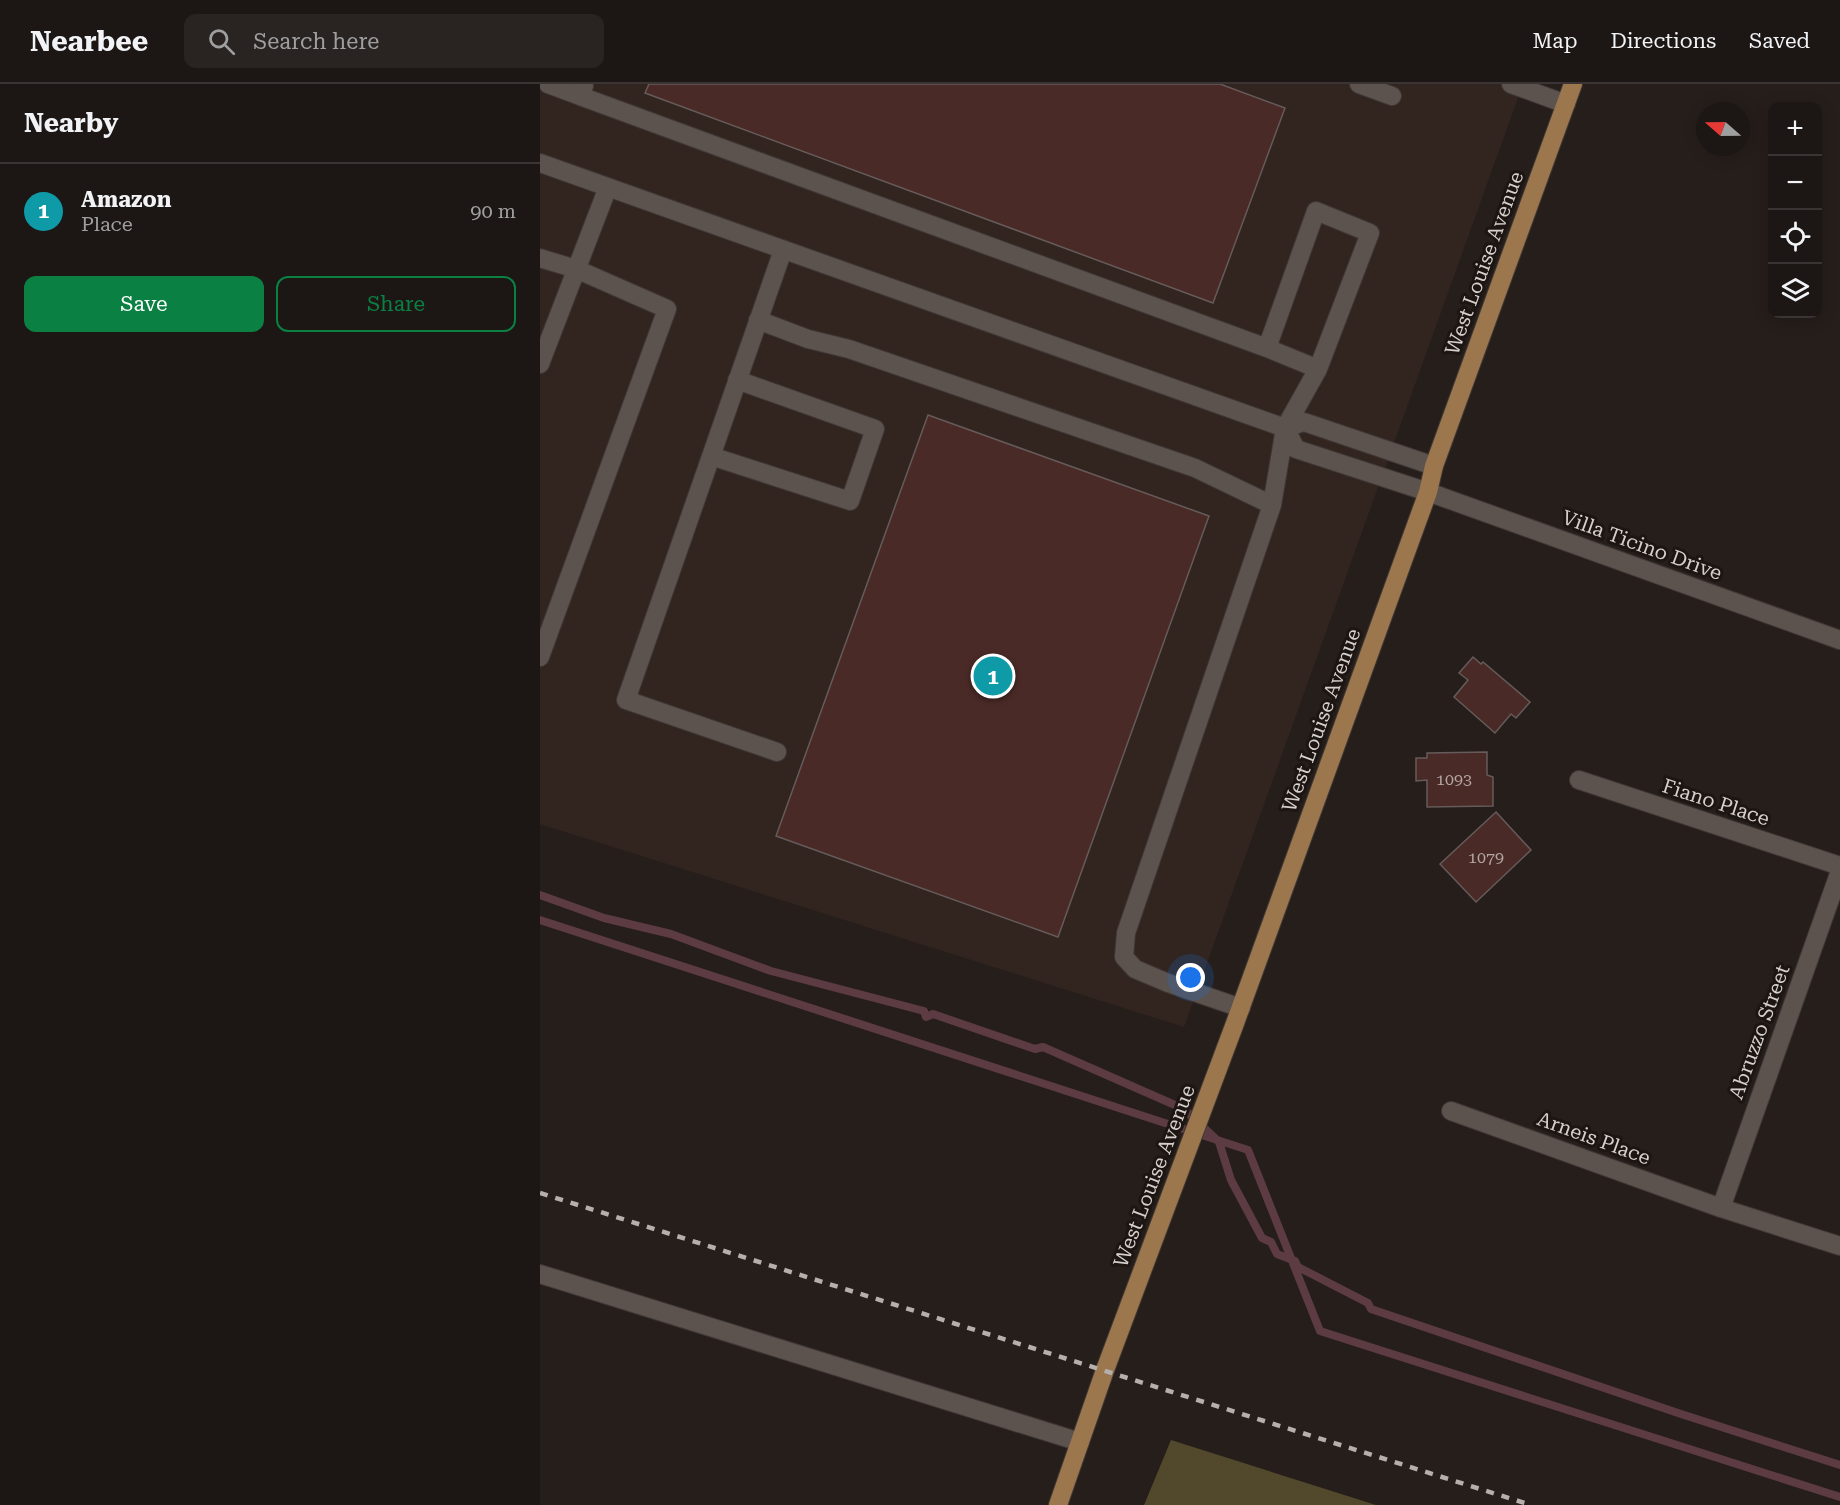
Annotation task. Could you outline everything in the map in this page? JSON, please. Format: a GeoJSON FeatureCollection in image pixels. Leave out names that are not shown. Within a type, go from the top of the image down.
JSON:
{"type":"FeatureCollection","features":[{"type":"Feature","properties":{"kind":"main road","name":"West Louise Avenue"},"geometry":{"type":"LineString","coordinates":[[1058,1505],[1105,1370],[1241,1008],[1573,84]]}},
{"type":"Feature","properties":{"kind":"street"},"geometry":{"type":"LineString","coordinates":[[548,84],[582,90],[1318,369]]}},
{"type":"Feature","properties":{"kind":"street"},"geometry":{"type":"LineString","coordinates":[[1359,84],[1392,96]]}},
{"type":"Feature","properties":{"kind":"street"},"geometry":{"type":"LineString","coordinates":[[1511,84],[1566,104]]}},
{"type":"Feature","properties":{"kind":"street"},"geometry":{"type":"LineString","coordinates":[[540,164],[1285,428],[1304,422],[1434,466]]}},
{"type":"Feature","properties":{"kind":"street"},"geometry":{"type":"LineString","coordinates":[[540,364],[608,188]]}},
{"type":"Feature","properties":{"kind":"street"},"geometry":{"type":"LineString","coordinates":[[1241,1008],[1135,969],[1124,957],[1126,933],[1272,505],[1285,428],[1318,369],[1370,233],[1316,211],[1267,348]]}},
{"type":"Feature","properties":{"kind":"street"},"geometry":{"type":"LineString","coordinates":[[777,752],[626,700],[783,250]]}},
{"type":"Feature","properties":{"kind":"street"},"geometry":{"type":"LineString","coordinates":[[540,258],[576,269],[667,309],[540,657]]}},
{"type":"Feature","properties":{"kind":"street"},"geometry":{"type":"LineString","coordinates":[[758,320],[808,339],[860,353],[1195,468],[1272,505]]}},
{"type":"Feature","properties":{"kind":"street"},"geometry":{"type":"LineString","coordinates":[[711,456],[850,501],[875,429],[737,380]]}},
{"type":"Feature","properties":{"kind":"street","name":"Villa Ticino Drive"},"geometry":{"type":"LineString","coordinates":[[1285,428],[1296,448],[1428,492],[1840,640]]}},
{"type":"Feature","properties":{"kind":"street","name":"Fiano Place"},"geometry":{"type":"LineString","coordinates":[[1579,780],[1840,866]]}},
{"type":"Feature","properties":{"kind":"street","name":"Abruzzo Street"},"geometry":{"type":"LineString","coordinates":[[1721,1208],[1840,871]]}},
{"type":"Feature","properties":{"kind":"street","name":"Arneis Place"},"geometry":{"type":"LineString","coordinates":[[1452,1111],[1721,1208],[1840,1246]]}},
{"type":"Feature","properties":{"kind":"street"},"geometry":{"type":"LineString","coordinates":[[540,1274],[1080,1442]]}},
{"type":"Feature","properties":{"kind":"shaded area"},"geometry":{"type":"Polygon","coordinates":[[[540,84],[1523,84],[1184,1027],[540,824],[540,84]]]}},
{"type":"Feature","properties":{"kind":"shaded area"},"geometry":{"type":"Polygon","coordinates":[[[1171,1440],[1376,1505],[1144,1505],[1171,1440]]]}},
{"type":"Feature","properties":{"kind":"building"},"geometry":{"type":"Polygon","coordinates":[[[649,84],[1220,84],[1285,108],[1213,303],[645,93],[649,84]]]}},
{"type":"Feature","properties":{"kind":"building"},"geometry":{"type":"Polygon","coordinates":[[[928,415],[1209,516],[1058,937],[776,836],[928,415]]]}},
{"type":"Feature","properties":{"kind":"building"},"geometry":{"type":"Polygon","coordinates":[[[1473,657],[1481,664],[1483,662],[1530,702],[1516,718],[1511,714],[1495,733],[1454,697],[1468,680],[1459,673],[1473,657]]]}},
{"type":"Feature","properties":{"kind":"building"},"geometry":{"type":"Polygon","coordinates":[[[1487,752],[1487,775],[1493,777],[1493,806],[1427,807],[1427,780],[1416,781],[1416,758],[1427,758],[1427,753],[1487,752]]]}},
{"type":"Feature","properties":{"kind":"building"},"geometry":{"type":"Polygon","coordinates":[[[1496,812],[1531,850],[1476,902],[1440,864],[1496,812]]]}},
{"type":"Feature","properties":{"kind":"waterway"},"geometry":{"type":"LineString","coordinates":[[540,895],[604,918],[671,934],[771,971],[924,1011],[926,1017],[933,1014],[1035,1049],[1043,1047],[1184,1109],[1219,1142],[1231,1180],[1262,1238],[1271,1242],[1277,1254],[1295,1261],[1298,1267],[1368,1303],[1371,1309],[1840,1465]]}},
{"type":"Feature","properties":{"kind":"waterway"},"geometry":{"type":"LineString","coordinates":[[540,920],[1248,1150],[1320,1331],[1840,1497]]}},
{"type":"Feature","properties":{"kind":"railway"},"geometry":{"type":"LineString","coordinates":[[540,1193],[1531,1505]]}},
{"type":"Feature","properties":{"kind":"place","name":"Amazon"},"geometry":{"type":"Point","coordinates":[993,676]}}]}
